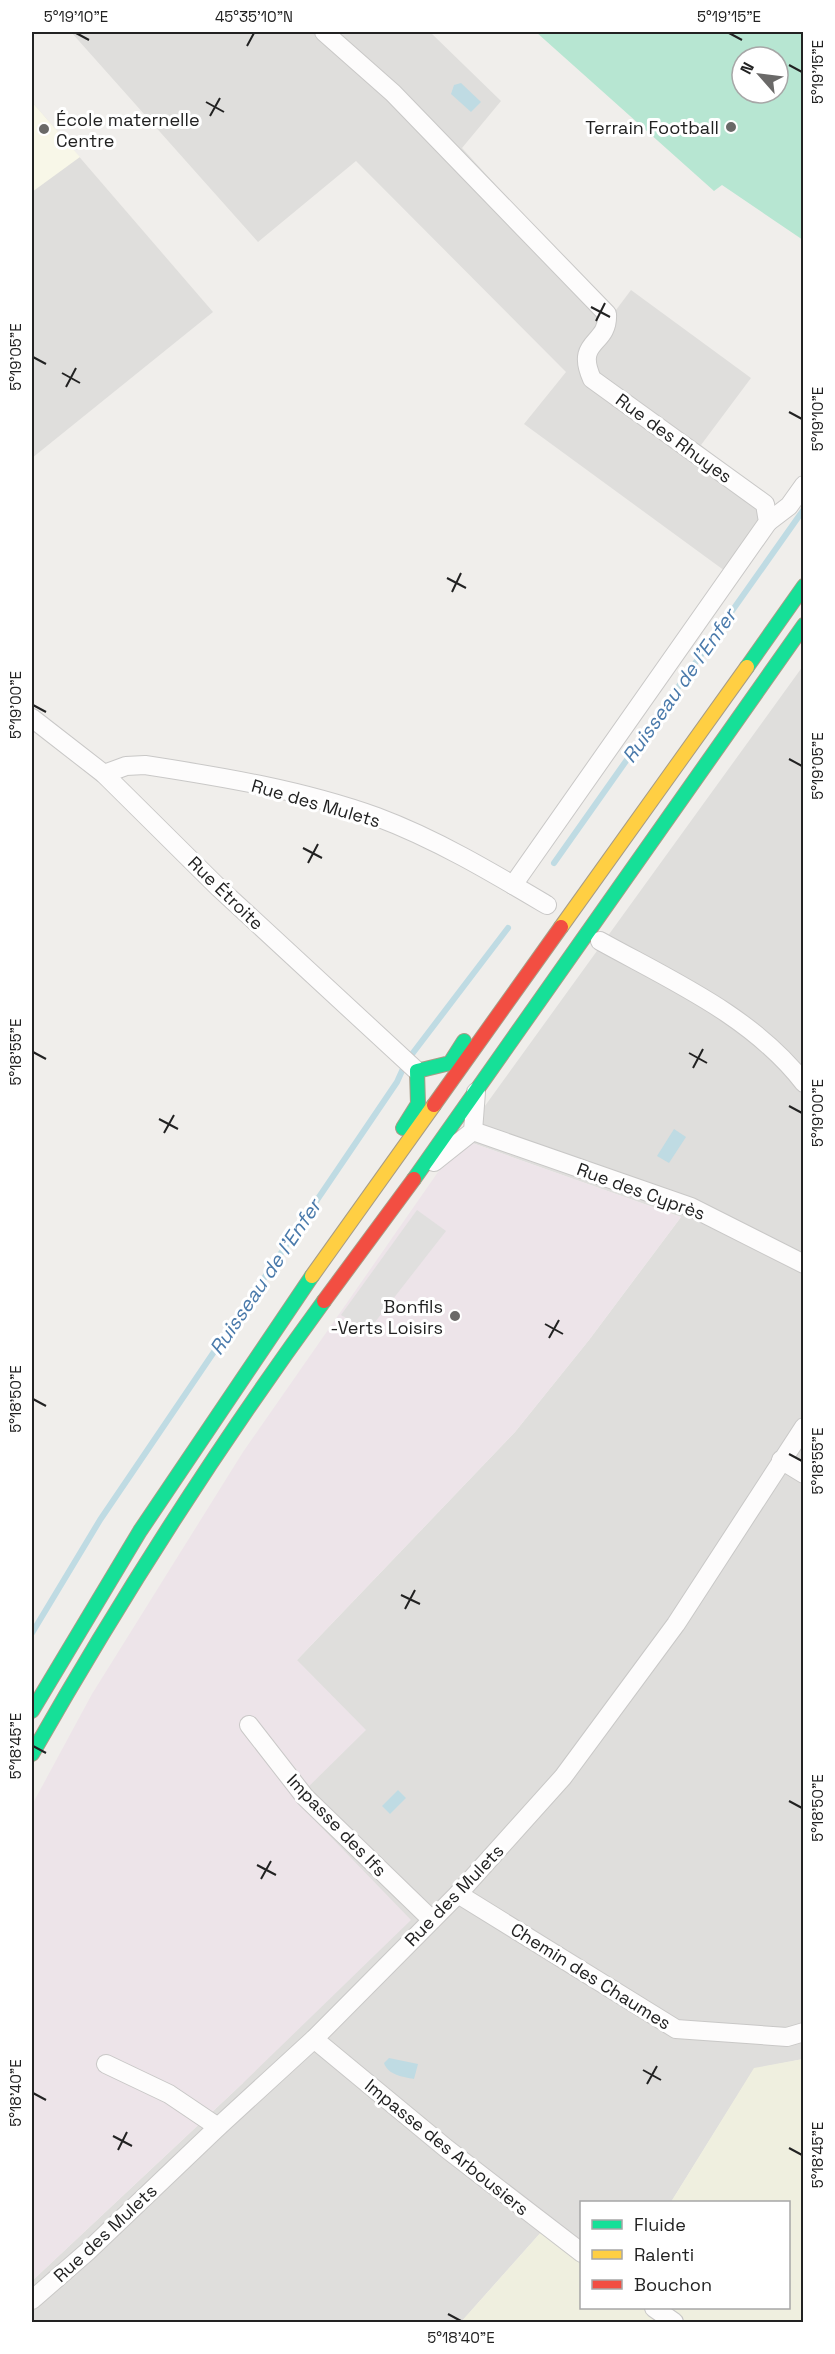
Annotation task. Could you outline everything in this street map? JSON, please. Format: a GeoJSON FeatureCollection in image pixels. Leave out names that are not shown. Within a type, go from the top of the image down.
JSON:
{"type":"FeatureCollection","features":[{"type":"Feature","properties":{"kind":"main road"},"geometry":{"type":"LineString","coordinates":[[32,1711],[140,1531],[286,1313],[804,586]]}},
{"type":"Feature","properties":{"kind":"main road"},"geometry":{"type":"LineString","coordinates":[[32,1754],[152,1556],[228,1439],[804,625]]}},
{"type":"Feature","properties":{"kind":"main road"},"geometry":{"type":"LineString","coordinates":[[375,1189],[396,1140],[418,1104],[417,1071],[450,1062],[485,1011],[523,981]]}},
{"type":"Feature","properties":{"kind":"street","name":"Rue des Rhuyes"},"geometry":{"type":"LineString","coordinates":[[324,32],[393,93],[607,314],[608,325],[586,354],[585,364],[592,379],[765,504],[768,522]]}},
{"type":"Feature","properties":{"kind":"street"},"geometry":{"type":"LineString","coordinates":[[513,885],[768,522],[789,506],[804,485]]}},
{"type":"Feature","properties":{"kind":"street","name":"Rue Étroite"},"geometry":{"type":"LineString","coordinates":[[34,725],[104,774],[219,888],[417,1071]]}},
{"type":"Feature","properties":{"kind":"street","name":"Rue des Mulets"},"geometry":{"type":"LineString","coordinates":[[104,774],[126,766],[145,765],[264,786],[326,801],[378,818],[438,844],[547,905]]}},
{"type":"Feature","properties":{"kind":"street"},"geometry":{"type":"LineString","coordinates":[[600,942],[710,1002],[736,1019],[791,1067],[804,1083]]}},
{"type":"Feature","properties":{"kind":"street"},"geometry":{"type":"LineString","coordinates":[[416,1176],[473,1131],[477,1087]]}},
{"type":"Feature","properties":{"kind":"street","name":"Rue des Cyprès"},"geometry":{"type":"LineString","coordinates":[[473,1131],[692,1207],[804,1264]]}},
{"type":"Feature","properties":{"kind":"street","name":"Rue des Mulets"},"geometry":{"type":"LineString","coordinates":[[32,2300],[87,2252],[314,2039],[458,1894],[564,1777],[676,1624],[804,1427]]}},
{"type":"Feature","properties":{"kind":"street"},"geometry":{"type":"LineString","coordinates":[[781,1460],[804,1474]]}},
{"type":"Feature","properties":{"kind":"street","name":"Impasse des Ifs"},"geometry":{"type":"LineString","coordinates":[[249,1725],[305,1797],[432,1920]]}},
{"type":"Feature","properties":{"kind":"street","name":"Chemin des Chaumes"},"geometry":{"type":"LineString","coordinates":[[458,1894],[676,2029],[787,2037],[804,2032]]}},
{"type":"Feature","properties":{"kind":"street","name":"Impasse des Arbousiers"},"geometry":{"type":"LineString","coordinates":[[314,2039],[447,2149],[580,2251]]}},
{"type":"Feature","properties":{"kind":"street"},"geometry":{"type":"LineString","coordinates":[[106,2064],[169,2094],[218,2127]]}},
{"type":"Feature","properties":{"kind":"street"},"geometry":{"type":"LineString","coordinates":[[657,2309],[674,2322]]}},
{"type":"Feature","properties":{"kind":"shaded area"},"geometry":{"type":"Polygon","coordinates":[[[71,32],[430,32],[501,101],[462,148],[613,314],[631,290],[751,378],[701,445],[771,500],[725,571],[524,424],[566,372],[356,161],[258,242],[71,32]]]}},
{"type":"Feature","properties":{"kind":"shaded area"},"geometry":{"type":"Polygon","coordinates":[[[32,102],[213,312],[32,458],[32,102]]]}},
{"type":"Feature","properties":{"kind":"shaded area","name":"École maternelle Centre"},"geometry":{"type":"Polygon","coordinates":[[[32,102],[80,157],[32,192],[32,102]]]}},
{"type":"Feature","properties":{"kind":"shaded area"},"geometry":{"type":"Polygon","coordinates":[[[803,666],[803,2059],[754,2069],[672,2201],[580,2201],[580,2243],[551,2221],[461,2322],[32,2322],[32,2281],[243,2083],[295,1799],[297,1660],[515,1432],[589,1340],[681,1217],[461,1139],[803,666]]]}},
{"type":"Feature","properties":{"kind":"shaded area"},"geometry":{"type":"Polygon","coordinates":[[[461,1139],[681,1217],[589,1340],[515,1432],[297,1660],[366,1730],[295,1800],[411,1920],[243,2083],[32,2281],[32,1805],[92,1694],[243,1452],[461,1139]]]}},
{"type":"Feature","properties":{"kind":"shaded area"},"geometry":{"type":"Polygon","coordinates":[[[417,1210],[446,1231],[368,1331],[341,1315],[417,1210]]]}},
{"type":"Feature","properties":{"kind":"green space","name":"Terrain Football"},"geometry":{"type":"Polygon","coordinates":[[[536,32],[803,32],[803,240],[722,185],[714,191],[536,32]]]}},
{"type":"Feature","properties":{"kind":"green space"},"geometry":{"type":"Polygon","coordinates":[[[803,2059],[803,2322],[461,2322],[551,2221],[580,2243],[580,2309],[790,2309],[790,2201],[672,2201],[754,2068],[803,2059]]]}},
{"type":"Feature","properties":{"kind":"water"},"geometry":{"type":"Polygon","coordinates":[[[461,83],[481,102],[471,112],[451,94],[454,85],[461,83]]]}},
{"type":"Feature","properties":{"kind":"water"},"geometry":{"type":"Polygon","coordinates":[[[674,1129],[686,1137],[669,1163],[657,1156],[674,1129]]]}},
{"type":"Feature","properties":{"kind":"water"},"geometry":{"type":"Polygon","coordinates":[[[398,1790],[406,1798],[390,1814],[382,1806],[398,1790]]]}},
{"type":"Feature","properties":{"kind":"water"},"geometry":{"type":"Polygon","coordinates":[[[389,2058],[418,2064],[414,2079],[396,2075],[389,2070],[384,2063],[389,2058]]]}},
{"type":"Feature","properties":{"kind":"waterway","name":"Ruisseau de l'Enfer"},"geometry":{"type":"LineString","coordinates":[[554,863],[804,509]]}},
{"type":"Feature","properties":{"kind":"waterway","name":"Ruisseau de l'Enfer"},"geometry":{"type":"LineString","coordinates":[[32,1633],[100,1520],[397,1082],[406,1062],[508,928]]}},
{"type":"Feature","properties":{"kind":"traffic: fast"},"geometry":{"type":"LineString","coordinates":[[747,667],[804,586]]}},
{"type":"Feature","properties":{"kind":"traffic: fast"},"geometry":{"type":"LineString","coordinates":[[414,1179],[804,625]]}},
{"type":"Feature","properties":{"kind":"traffic: fast"},"geometry":{"type":"LineString","coordinates":[[403,1128],[418,1104],[417,1071],[450,1063],[464,1041]]}},
{"type":"Feature","properties":{"kind":"traffic: fast"},"geometry":{"type":"LineString","coordinates":[[32,1711],[140,1531],[312,1276]]}},
{"type":"Feature","properties":{"kind":"traffic: fast"},"geometry":{"type":"LineString","coordinates":[[32,1754],[100,1638],[208,1467],[324,1301]]}},
{"type":"Feature","properties":{"kind":"traffic: slow"},"geometry":{"type":"LineString","coordinates":[[561,927],[747,667]]}},
{"type":"Feature","properties":{"kind":"traffic: slow"},"geometry":{"type":"LineString","coordinates":[[312,1276],[434,1105]]}},
{"type":"Feature","properties":{"kind":"traffic: jam"},"geometry":{"type":"LineString","coordinates":[[434,1105],[561,927]]}},
{"type":"Feature","properties":{"kind":"traffic: jam"},"geometry":{"type":"LineString","coordinates":[[324,1301],[414,1179]]}},
{"type":"Feature","properties":{"kind":"place","name":"Terrain Football"},"geometry":{"type":"Point","coordinates":[731,127]}},
{"type":"Feature","properties":{"kind":"place","name":"École maternelle Centre"},"geometry":{"type":"Point","coordinates":[44,129]}},
{"type":"Feature","properties":{"kind":"place","name":"Bonfils -Verts Loisirs"},"geometry":{"type":"Point","coordinates":[455,1316]}}]}
